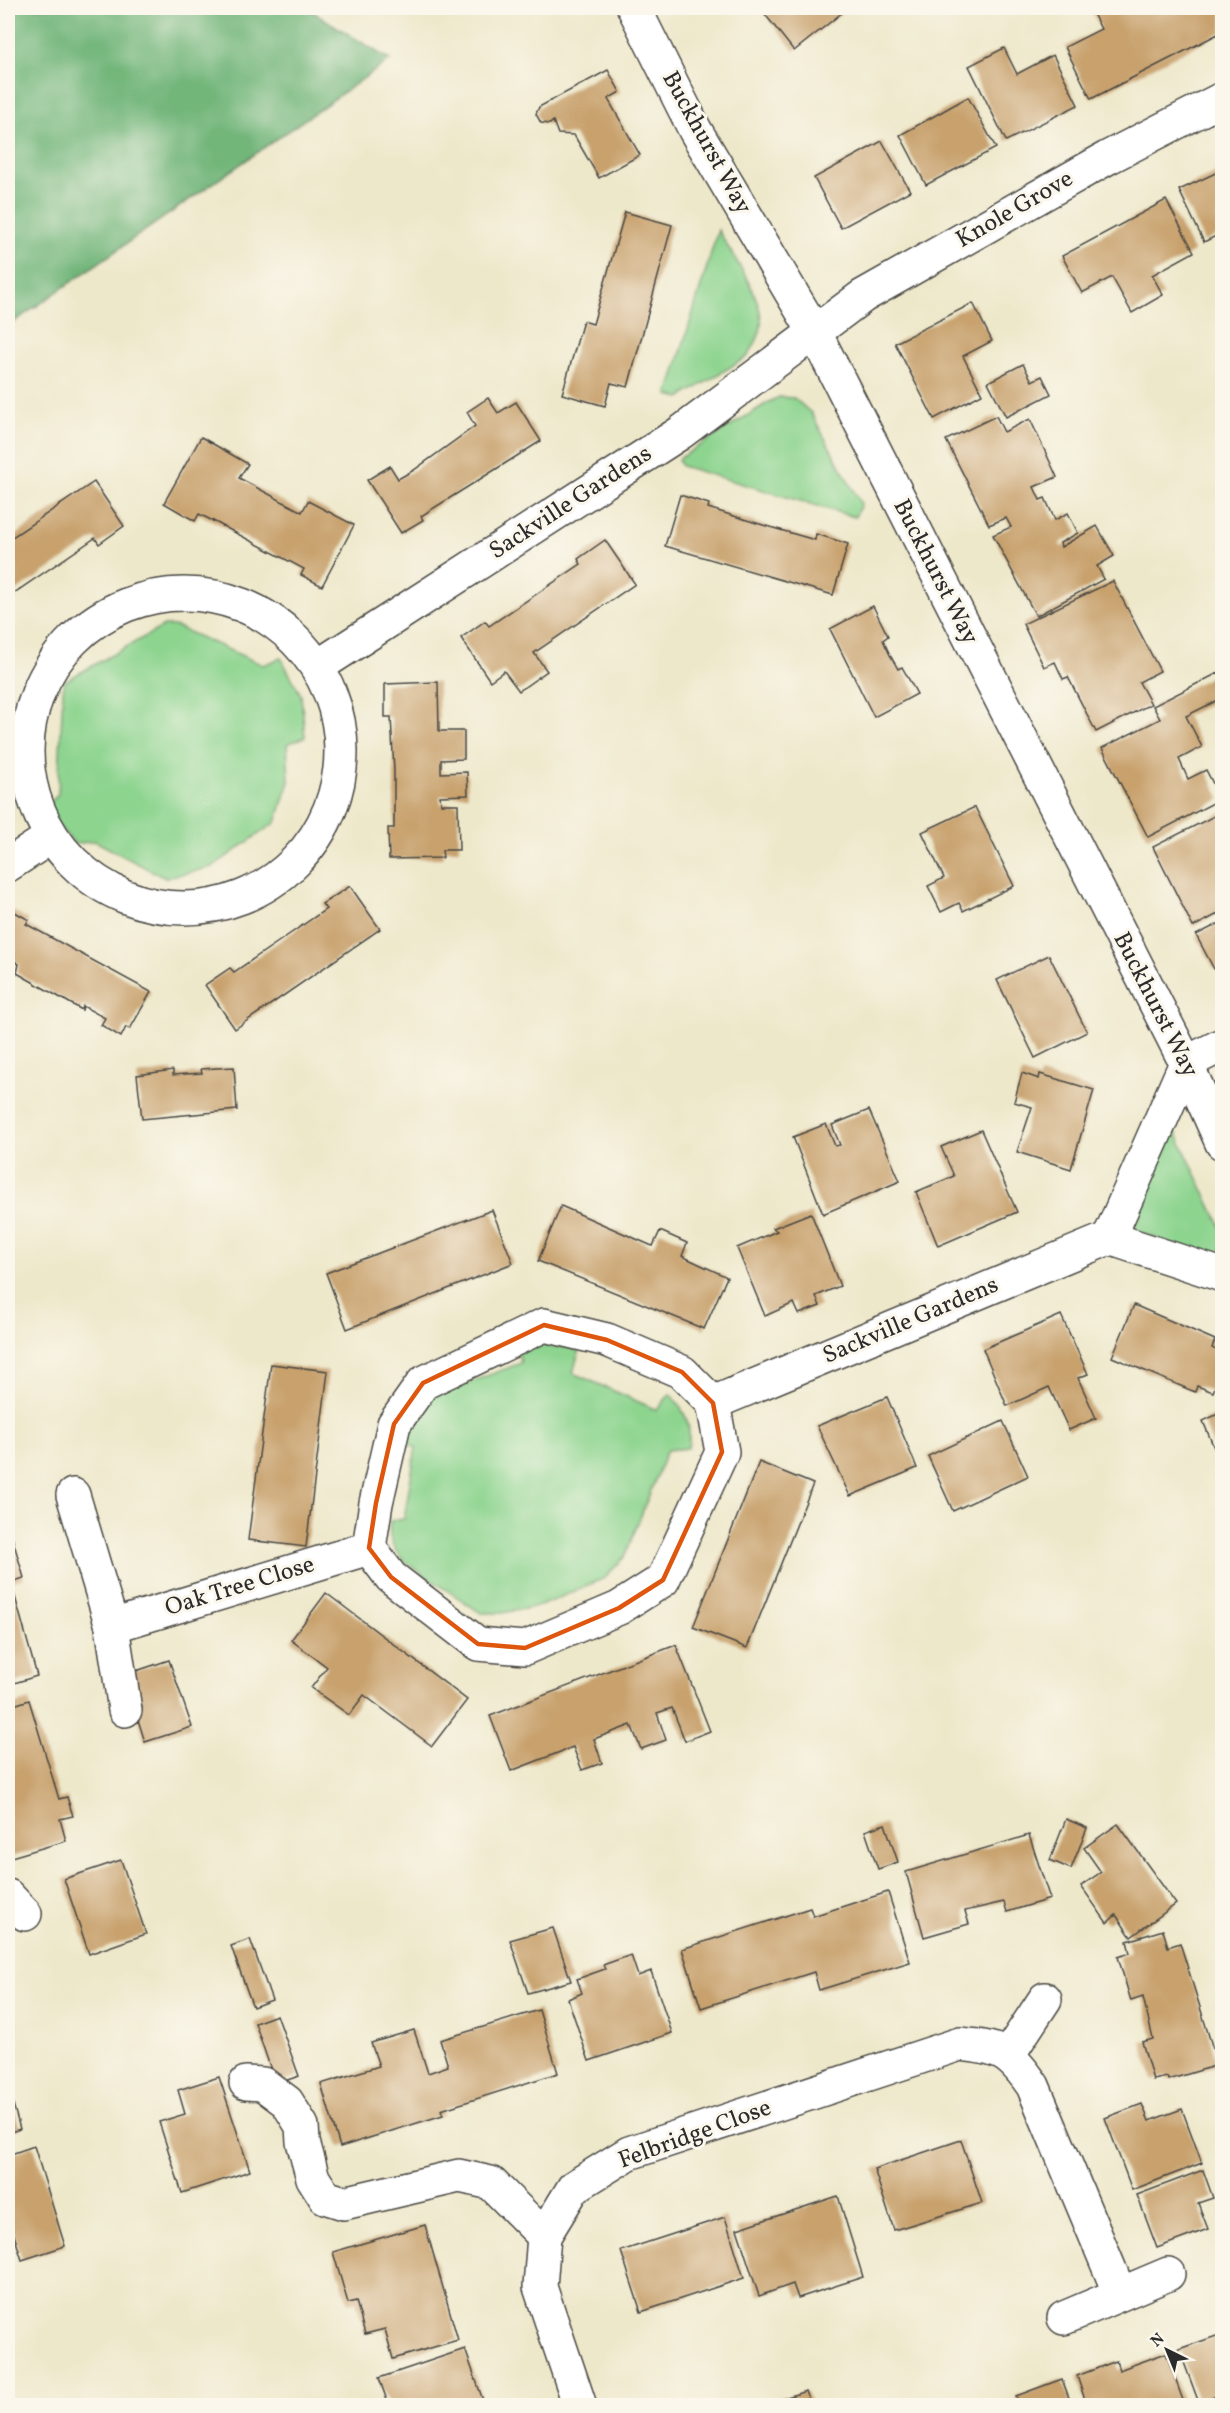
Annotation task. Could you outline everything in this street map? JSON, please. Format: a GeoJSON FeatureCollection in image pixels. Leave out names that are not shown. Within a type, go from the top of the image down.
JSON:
{"type":"FeatureCollection","features":[{"type":"Feature","properties":{"kind":"street","name":"Buckhurst Way"},"geometry":{"type":"LineString","coordinates":[[634,8],[695,130],[814,331],[1186,1063],[1222,1143]]}},
{"type":"Feature","properties":{"kind":"street","name":"Knole Grove"},"geometry":{"type":"LineString","coordinates":[[814,331],[863,296],[1107,158],[1222,99]]}},
{"type":"Feature","properties":{"kind":"street","name":"Sackville Gardens"},"geometry":{"type":"LineString","coordinates":[[320,665],[680,433],[814,331]]}},
{"type":"Feature","properties":{"kind":"street"},"geometry":{"type":"LineString","coordinates":[[167,591],[215,597],[262,615],[304,644],[320,665],[339,709],[342,764],[330,812],[295,856],[246,893],[203,908],[163,911],[113,895],[74,868],[51,837],[31,789],[29,737],[40,683],[72,638],[120,609],[167,591]]}},
{"type":"Feature","properties":{"kind":"street"},"geometry":{"type":"LineString","coordinates":[[8,865],[51,837]]}},
{"type":"Feature","properties":{"kind":"street"},"geometry":{"type":"LineString","coordinates":[[1222,1045],[1186,1063],[1108,1238],[1222,1275]]}},
{"type":"Feature","properties":{"kind":"street","name":"Sackville Gardens"},"geometry":{"type":"LineString","coordinates":[[713,1403],[1108,1238]]}},
{"type":"Feature","properties":{"kind":"street"},"geometry":{"type":"LineString","coordinates":[[544,1324],[607,1340],[682,1372],[713,1403],[722,1452],[663,1580],[619,1608],[525,1648],[478,1644],[391,1576],[369,1548],[376,1503],[394,1424],[423,1383],[544,1324]]}},
{"type":"Feature","properties":{"kind":"street"},"geometry":{"type":"LineString","coordinates":[[73,1495],[112,1626],[125,1710]]}},
{"type":"Feature","properties":{"kind":"street","name":"Oak Tree Close"},"geometry":{"type":"LineString","coordinates":[[112,1626],[369,1548]]}},
{"type":"Feature","properties":{"kind":"street"},"geometry":{"type":"LineString","coordinates":[[1045,1999],[1008,2055],[1020,2067],[1033,2086],[1120,2294]]}},
{"type":"Feature","properties":{"kind":"street","name":"Felbridge Close"},"geometry":{"type":"LineString","coordinates":[[580,2406],[540,2287],[544,2236],[574,2187],[629,2153],[960,2044],[986,2047],[1008,2055]]}},
{"type":"Feature","properties":{"kind":"street"},"geometry":{"type":"LineString","coordinates":[[246,2083],[263,2084],[287,2102],[302,2126],[303,2142],[313,2178],[325,2197],[344,2203],[459,2176],[491,2183],[544,2236]]}},
{"type":"Feature","properties":{"kind":"street"},"geometry":{"type":"LineString","coordinates":[[1064,2318],[1168,2274]]}},
{"type":"Feature","properties":{"kind":"highlighted area"},"geometry":{"type":"Polygon","coordinates":[[[544,1325],[607,1340],[682,1372],[713,1403],[722,1452],[663,1580],[619,1608],[525,1648],[478,1644],[391,1577],[369,1548],[376,1503],[394,1424],[423,1383],[544,1325]]]}},
{"type":"Feature","properties":{"kind":"green space"},"geometry":{"type":"Polygon","coordinates":[[[8,8],[307,8],[390,60],[8,326],[8,8]]]}},
{"type":"Feature","properties":{"kind":"green space"},"geometry":{"type":"Polygon","coordinates":[[[718,230],[755,296],[761,318],[759,333],[747,357],[680,398],[668,395],[718,230]]]}},
{"type":"Feature","properties":{"kind":"green space"},"geometry":{"type":"Polygon","coordinates":[[[779,397],[794,398],[811,413],[861,504],[855,517],[681,466],[678,459],[779,397]]]}},
{"type":"Feature","properties":{"kind":"green space"},"geometry":{"type":"Polygon","coordinates":[[[164,626],[175,626],[263,665],[281,658],[301,695],[305,737],[287,744],[289,782],[276,822],[212,867],[165,878],[95,841],[75,844],[59,827],[47,806],[58,794],[65,681],[164,626]]]}},
{"type":"Feature","properties":{"kind":"green space"},"geometry":{"type":"Polygon","coordinates":[[[1170,1120],[1222,1229],[1222,1265],[1133,1229],[1129,1219],[1170,1120]]]}},
{"type":"Feature","properties":{"kind":"green space"},"geometry":{"type":"Polygon","coordinates":[[[540,1346],[567,1347],[579,1351],[573,1373],[657,1410],[670,1394],[686,1419],[689,1432],[688,1448],[667,1450],[625,1556],[605,1578],[540,1606],[502,1613],[481,1613],[408,1564],[393,1545],[390,1521],[404,1519],[416,1447],[404,1444],[401,1435],[440,1381],[447,1391],[521,1363],[518,1350],[540,1346]]]}},
{"type":"Feature","properties":{"kind":"building"},"geometry":{"type":"Polygon","coordinates":[[[760,8],[839,8],[843,12],[794,51],[760,8]]]}},
{"type":"Feature","properties":{"kind":"building"},"geometry":{"type":"Polygon","coordinates":[[[1096,8],[1222,8],[1222,32],[1091,99],[1065,47],[1101,29],[1091,10],[1096,8]]]}},
{"type":"Feature","properties":{"kind":"building"},"geometry":{"type":"Polygon","coordinates":[[[1004,48],[1017,74],[1053,55],[1078,105],[1006,141],[969,66],[1004,48]]]}},
{"type":"Feature","properties":{"kind":"building"},"geometry":{"type":"Polygon","coordinates":[[[608,70],[620,92],[608,99],[640,155],[599,178],[574,135],[558,134],[553,121],[550,124],[541,123],[536,114],[539,107],[608,70]]]}},
{"type":"Feature","properties":{"kind":"building"},"geometry":{"type":"Polygon","coordinates":[[[968,97],[996,148],[926,185],[900,135],[968,97]]]}},
{"type":"Feature","properties":{"kind":"building"},"geometry":{"type":"Polygon","coordinates":[[[882,141],[910,191],[841,228],[814,178],[882,141]]]}},
{"type":"Feature","properties":{"kind":"building"},"geometry":{"type":"Polygon","coordinates":[[[1222,170],[1222,233],[1204,242],[1179,190],[1222,170]]]}},
{"type":"Feature","properties":{"kind":"building"},"geometry":{"type":"Polygon","coordinates":[[[1166,200],[1194,252],[1152,275],[1163,295],[1132,313],[1112,277],[1082,293],[1062,256],[1166,200]]]}},
{"type":"Feature","properties":{"kind":"building"},"geometry":{"type":"Polygon","coordinates":[[[625,212],[672,225],[628,387],[611,383],[605,406],[562,394],[583,321],[593,324],[625,212]]]}},
{"type":"Feature","properties":{"kind":"building"},"geometry":{"type":"Polygon","coordinates":[[[973,303],[992,341],[963,356],[982,394],[934,419],[895,343],[973,303]]]}},
{"type":"Feature","properties":{"kind":"building"},"geometry":{"type":"Polygon","coordinates":[[[1023,364],[1032,381],[1042,376],[1051,394],[1006,417],[988,382],[1023,364]]]}},
{"type":"Feature","properties":{"kind":"building"},"geometry":{"type":"Polygon","coordinates":[[[488,398],[498,413],[516,402],[541,441],[421,516],[423,520],[401,533],[367,480],[390,466],[398,479],[414,470],[475,426],[467,412],[488,398]]]}},
{"type":"Feature","properties":{"kind":"building"},"geometry":{"type":"Polygon","coordinates":[[[996,416],[1004,432],[1030,419],[1057,477],[1034,487],[1040,500],[1045,498],[1055,520],[1068,513],[1078,533],[1060,543],[1061,547],[1097,526],[1114,556],[1097,566],[1104,579],[1036,616],[993,535],[1011,527],[1006,518],[989,525],[946,440],[996,416]]]}},
{"type":"Feature","properties":{"kind":"building"},"geometry":{"type":"Polygon","coordinates":[[[201,437],[248,464],[239,478],[302,512],[308,501],[354,525],[322,586],[301,575],[304,569],[215,522],[199,514],[195,521],[164,503],[201,437]]]}},
{"type":"Feature","properties":{"kind":"building"},"geometry":{"type":"Polygon","coordinates":[[[94,482],[124,526],[99,544],[95,538],[8,597],[8,540],[94,482]]]}},
{"type":"Feature","properties":{"kind":"building"},"geometry":{"type":"Polygon","coordinates":[[[680,495],[709,504],[708,508],[763,525],[815,540],[816,534],[848,544],[833,595],[665,546],[680,495]]]}},
{"type":"Feature","properties":{"kind":"building"},"geometry":{"type":"Polygon","coordinates":[[[605,540],[635,584],[534,653],[547,671],[519,691],[504,671],[490,681],[461,638],[485,621],[489,626],[581,564],[578,559],[605,540]]]}},
{"type":"Feature","properties":{"kind":"building"},"geometry":{"type":"Polygon","coordinates":[[[1113,581],[1160,671],[1139,682],[1151,704],[1096,732],[1068,677],[1063,679],[1055,662],[1044,667],[1023,624],[1113,581]]]}},
{"type":"Feature","properties":{"kind":"building"},"geometry":{"type":"Polygon","coordinates":[[[873,606],[888,636],[883,640],[890,655],[898,669],[902,667],[917,694],[874,717],[830,629],[873,606]]]}},
{"type":"Feature","properties":{"kind":"building"},"geometry":{"type":"Polygon","coordinates":[[[1222,671],[1222,698],[1186,716],[1202,747],[1179,759],[1188,779],[1206,770],[1221,799],[1148,837],[1102,748],[1160,719],[1153,706],[1222,671]]]}},
{"type":"Feature","properties":{"kind":"building"},"geometry":{"type":"Polygon","coordinates":[[[438,682],[439,731],[464,731],[464,759],[441,760],[441,773],[467,772],[468,795],[440,796],[441,804],[458,804],[459,850],[442,850],[443,858],[389,859],[388,828],[394,828],[394,771],[391,717],[385,717],[385,684],[438,682]]]}},
{"type":"Feature","properties":{"kind":"building"},"geometry":{"type":"Polygon","coordinates":[[[975,807],[1014,886],[963,911],[959,903],[941,912],[928,886],[944,878],[922,832],[975,807]]]}},
{"type":"Feature","properties":{"kind":"building"},"geometry":{"type":"Polygon","coordinates":[[[1222,812],[1222,912],[1193,927],[1153,847],[1222,812]]]}},
{"type":"Feature","properties":{"kind":"building"},"geometry":{"type":"Polygon","coordinates":[[[350,886],[380,929],[235,1029],[205,985],[230,968],[234,972],[281,940],[326,909],[322,904],[350,886]]]}},
{"type":"Feature","properties":{"kind":"building"},"geometry":{"type":"Polygon","coordinates":[[[8,908],[29,920],[26,924],[151,992],[130,1029],[126,1027],[121,1037],[101,1025],[105,1018],[83,1006],[82,1010],[17,973],[19,964],[8,957],[8,908]]]}},
{"type":"Feature","properties":{"kind":"building"},"geometry":{"type":"Polygon","coordinates":[[[1222,922],[1222,965],[1214,969],[1196,935],[1222,922]]]}},
{"type":"Feature","properties":{"kind":"building"},"geometry":{"type":"Polygon","coordinates":[[[1049,955],[1087,1032],[1035,1058],[997,980],[1049,955]]]}},
{"type":"Feature","properties":{"kind":"building"},"geometry":{"type":"Polygon","coordinates":[[[234,1067],[237,1110],[142,1119],[137,1075],[173,1070],[173,1075],[202,1073],[201,1069],[234,1067]]]}},
{"type":"Feature","properties":{"kind":"building"},"geometry":{"type":"Polygon","coordinates":[[[1022,1073],[1039,1079],[1040,1074],[1094,1090],[1071,1169],[1017,1152],[1032,1107],[1014,1102],[1022,1073]]]}},
{"type":"Feature","properties":{"kind":"building"},"geometry":{"type":"Polygon","coordinates":[[[869,1110],[900,1181],[823,1214],[793,1137],[826,1124],[835,1146],[840,1145],[832,1125],[869,1110]]]}},
{"type":"Feature","properties":{"kind":"building"},"geometry":{"type":"Polygon","coordinates":[[[981,1130],[1017,1212],[938,1246],[916,1192],[954,1176],[941,1147],[981,1130]]]}},
{"type":"Feature","properties":{"kind":"building"},"geometry":{"type":"Polygon","coordinates":[[[561,1206],[653,1246],[660,1231],[687,1243],[682,1256],[727,1277],[704,1329],[538,1261],[561,1206]]]}},
{"type":"Feature","properties":{"kind":"building"},"geometry":{"type":"Polygon","coordinates":[[[492,1210],[513,1263],[347,1329],[326,1273],[492,1210]]]}},
{"type":"Feature","properties":{"kind":"building"},"geometry":{"type":"Polygon","coordinates":[[[811,1213],[840,1286],[816,1296],[820,1306],[799,1314],[794,1303],[765,1316],[737,1248],[777,1231],[773,1228],[811,1213]]]}},
{"type":"Feature","properties":{"kind":"building"},"geometry":{"type":"Polygon","coordinates":[[[1134,1305],[1215,1340],[1212,1348],[1222,1353],[1222,1370],[1213,1392],[1197,1386],[1195,1392],[1112,1357],[1134,1305]]]}},
{"type":"Feature","properties":{"kind":"building"},"geometry":{"type":"Polygon","coordinates":[[[1061,1315],[1088,1374],[1078,1378],[1096,1418],[1069,1430],[1049,1387],[1007,1406],[983,1349],[1061,1315]]]}},
{"type":"Feature","properties":{"kind":"building"},"geometry":{"type":"Polygon","coordinates":[[[271,1364],[328,1371],[306,1547],[248,1540],[271,1364]]]}},
{"type":"Feature","properties":{"kind":"building"},"geometry":{"type":"Polygon","coordinates":[[[887,1397],[917,1468],[850,1496],[817,1426],[887,1397]]]}},
{"type":"Feature","properties":{"kind":"building"},"geometry":{"type":"Polygon","coordinates":[[[1222,1412],[1222,1467],[1203,1421],[1222,1412]]]}},
{"type":"Feature","properties":{"kind":"building"},"geometry":{"type":"Polygon","coordinates":[[[1003,1421],[1028,1476],[953,1511],[928,1456],[1003,1421]]]}},
{"type":"Feature","properties":{"kind":"building"},"geometry":{"type":"Polygon","coordinates":[[[759,1462],[813,1484],[747,1648],[693,1627],[759,1462]]]}},
{"type":"Feature","properties":{"kind":"building"},"geometry":{"type":"Polygon","coordinates":[[[8,1523],[24,1578],[8,1583],[8,1523]]]}},
{"type":"Feature","properties":{"kind":"building"},"geometry":{"type":"Polygon","coordinates":[[[14,1593],[37,1676],[8,1685],[8,1595],[14,1593]]]}},
{"type":"Feature","properties":{"kind":"building"},"geometry":{"type":"Polygon","coordinates":[[[326,1593],[467,1700],[432,1746],[364,1695],[349,1715],[311,1688],[327,1667],[291,1640],[326,1593]]]}},
{"type":"Feature","properties":{"kind":"building"},"geometry":{"type":"Polygon","coordinates":[[[676,1645],[710,1731],[685,1741],[672,1708],[657,1713],[666,1740],[641,1749],[631,1725],[594,1739],[602,1763],[582,1770],[573,1747],[511,1771],[490,1716],[676,1645]]]}},
{"type":"Feature","properties":{"kind":"building"},"geometry":{"type":"Polygon","coordinates":[[[169,1660],[192,1727],[145,1742],[124,1675],[169,1660]]]}},
{"type":"Feature","properties":{"kind":"building"},"geometry":{"type":"Polygon","coordinates":[[[29,1700],[59,1799],[67,1797],[73,1816],[60,1819],[66,1841],[8,1858],[8,1707],[29,1700]]]}},
{"type":"Feature","properties":{"kind":"building"},"geometry":{"type":"Polygon","coordinates":[[[1066,1819],[1087,1828],[1071,1869],[1050,1860],[1066,1819]]]}},
{"type":"Feature","properties":{"kind":"building"},"geometry":{"type":"Polygon","coordinates":[[[885,1824],[898,1862],[878,1869],[865,1831],[885,1824]]]}},
{"type":"Feature","properties":{"kind":"building"},"geometry":{"type":"Polygon","coordinates":[[[1118,1824],[1176,1904],[1131,1937],[1116,1915],[1107,1923],[1081,1886],[1101,1872],[1084,1848],[1118,1824]]]}},
{"type":"Feature","properties":{"kind":"building"},"geometry":{"type":"Polygon","coordinates":[[[1029,1835],[1050,1899],[1007,1912],[1004,1902],[965,1911],[969,1924],[924,1937],[906,1872],[1029,1835]]]}},
{"type":"Feature","properties":{"kind":"building"},"geometry":{"type":"Polygon","coordinates":[[[121,1860],[146,1934],[89,1954],[64,1879],[121,1860]]]}},
{"type":"Feature","properties":{"kind":"building"},"geometry":{"type":"Polygon","coordinates":[[[888,1892],[910,1962],[819,1990],[814,1972],[701,2008],[682,1949],[810,1908],[813,1916],[888,1892]]]}},
{"type":"Feature","properties":{"kind":"building"},"geometry":{"type":"Polygon","coordinates":[[[553,1928],[571,1981],[528,1993],[510,1940],[553,1928]]]}},
{"type":"Feature","properties":{"kind":"building"},"geometry":{"type":"Polygon","coordinates":[[[1163,1930],[1168,1947],[1180,1943],[1218,2065],[1168,2080],[1167,2077],[1153,2080],[1142,2042],[1153,2039],[1143,1997],[1131,2001],[1118,1957],[1130,1953],[1127,1941],[1163,1930]]]}},
{"type":"Feature","properties":{"kind":"building"},"geometry":{"type":"Polygon","coordinates":[[[250,1939],[272,2000],[253,2007],[231,1946],[250,1939]]]}},
{"type":"Feature","properties":{"kind":"building"},"geometry":{"type":"Polygon","coordinates":[[[631,1955],[638,1976],[651,1971],[672,2033],[589,2061],[568,1999],[582,1993],[577,1979],[605,1969],[603,1965],[631,1955]]]}},
{"type":"Feature","properties":{"kind":"building"},"geometry":{"type":"Polygon","coordinates":[[[539,2010],[558,2073],[441,2110],[443,2115],[340,2147],[321,2084],[379,2066],[371,2043],[414,2030],[428,2073],[448,2066],[440,2040],[539,2010]]]}},
{"type":"Feature","properties":{"kind":"building"},"geometry":{"type":"Polygon","coordinates":[[[277,2015],[299,2076],[276,2084],[255,2023],[277,2015]]]}},
{"type":"Feature","properties":{"kind":"building"},"geometry":{"type":"Polygon","coordinates":[[[219,2077],[250,2171],[182,2193],[159,2122],[185,2114],[178,2090],[219,2077]]]}},
{"type":"Feature","properties":{"kind":"building"},"geometry":{"type":"Polygon","coordinates":[[[10,2093],[20,2129],[8,2133],[8,2094],[10,2093]]]}},
{"type":"Feature","properties":{"kind":"building"},"geometry":{"type":"Polygon","coordinates":[[[1142,2104],[1149,2121],[1182,2109],[1202,2163],[1132,2190],[1105,2118],[1142,2104]]]}},
{"type":"Feature","properties":{"kind":"building"},"geometry":{"type":"Polygon","coordinates":[[[961,2140],[982,2203],[894,2230],[874,2169],[961,2140]]]}},
{"type":"Feature","properties":{"kind":"building"},"geometry":{"type":"Polygon","coordinates":[[[34,2146],[65,2246],[22,2260],[8,2216],[8,2155],[34,2146]]]}},
{"type":"Feature","properties":{"kind":"building"},"geometry":{"type":"Polygon","coordinates":[[[1203,2170],[1213,2198],[1198,2203],[1208,2229],[1157,2248],[1137,2195],[1203,2170]]]}},
{"type":"Feature","properties":{"kind":"building"},"geometry":{"type":"Polygon","coordinates":[[[838,2196],[863,2277],[798,2298],[793,2284],[759,2296],[737,2229],[838,2196]]]}},
{"type":"Feature","properties":{"kind":"building"},"geometry":{"type":"Polygon","coordinates":[[[725,2217],[744,2278],[641,2312],[621,2251],[725,2217]]]}},
{"type":"Feature","properties":{"kind":"building"},"geometry":{"type":"Polygon","coordinates":[[[425,2225],[458,2340],[393,2359],[385,2329],[365,2334],[356,2301],[348,2303],[333,2252],[425,2225]]]}},
{"type":"Feature","properties":{"kind":"building"},"geometry":{"type":"Polygon","coordinates":[[[1222,2334],[1222,2394],[1199,2403],[1179,2349],[1222,2334]]]}},
{"type":"Feature","properties":{"kind":"building"},"geometry":{"type":"Polygon","coordinates":[[[465,2349],[485,2406],[389,2406],[379,2378],[465,2349]]]}},
{"type":"Feature","properties":{"kind":"building"},"geometry":{"type":"Polygon","coordinates":[[[1166,2353],[1185,2406],[1087,2406],[1077,2376],[1116,2361],[1119,2370],[1166,2353]]]}},
{"type":"Feature","properties":{"kind":"building"},"geometry":{"type":"Polygon","coordinates":[[[1062,2379],[1072,2406],[1005,2406],[1018,2401],[1016,2396],[1062,2379]]]}},
{"type":"Feature","properties":{"kind":"building"},"geometry":{"type":"Polygon","coordinates":[[[806,2391],[811,2406],[762,2406],[762,2405],[806,2391]]]}}]}
